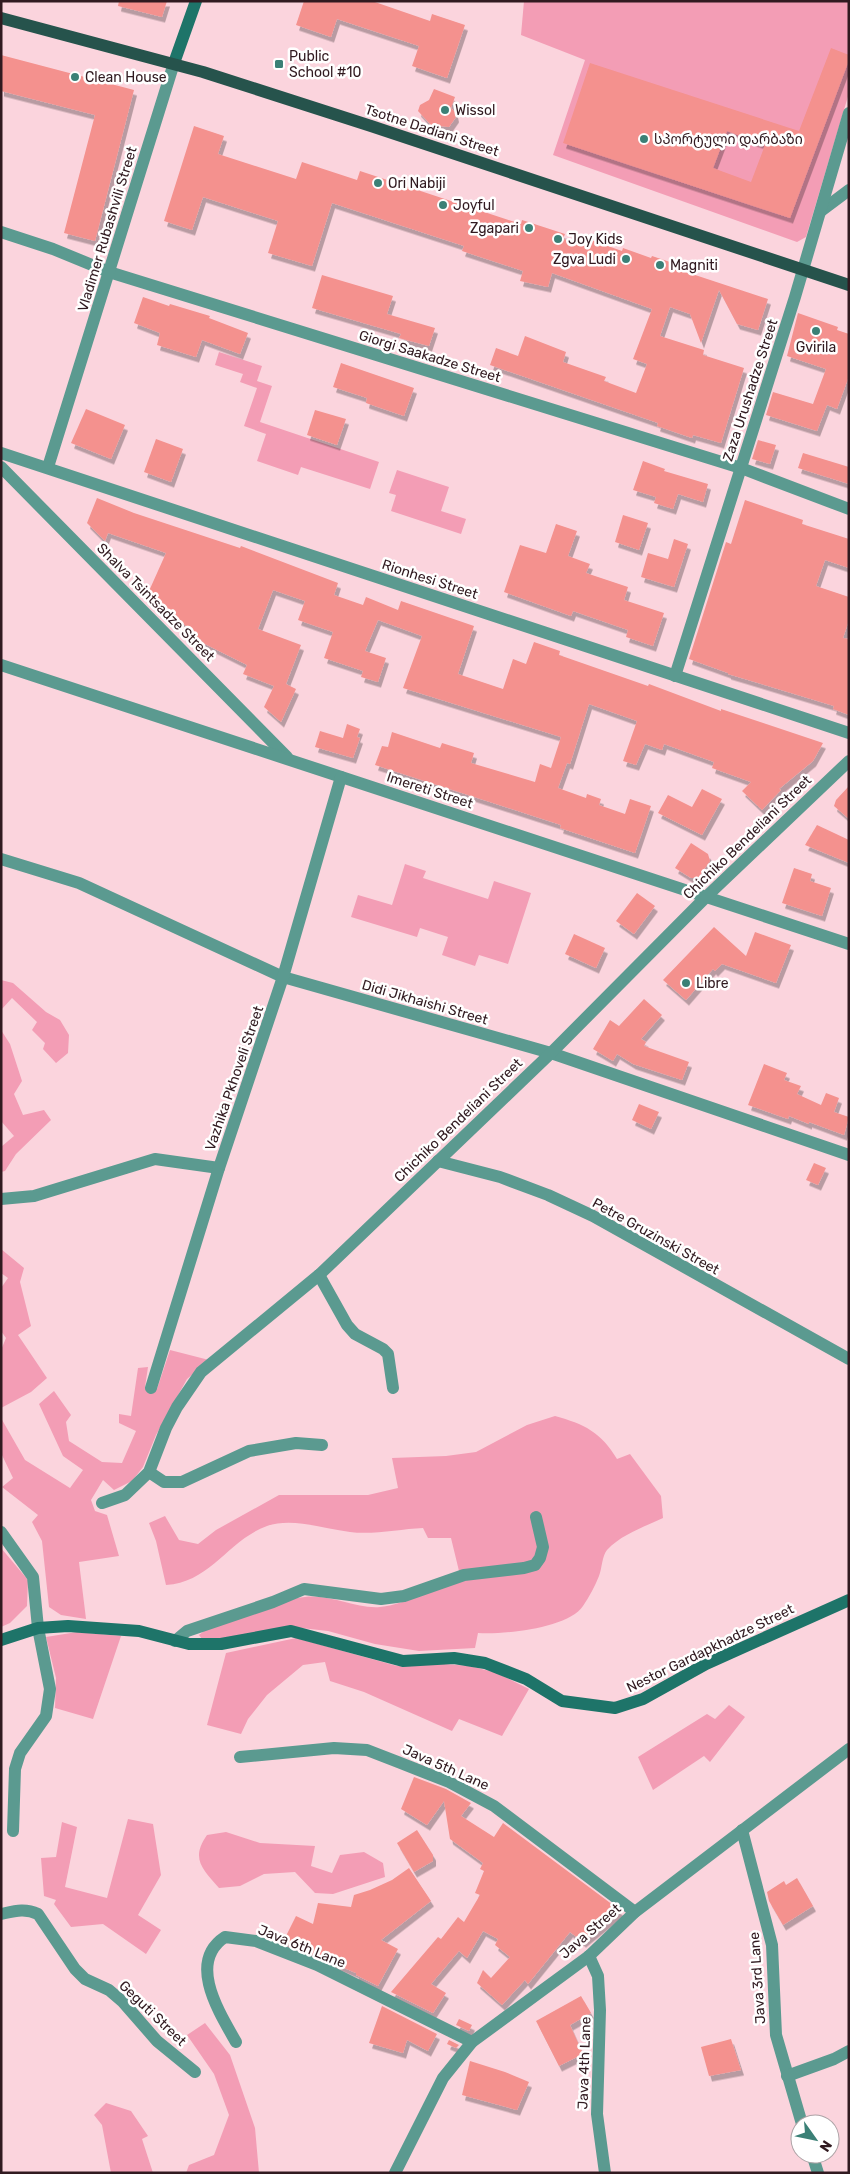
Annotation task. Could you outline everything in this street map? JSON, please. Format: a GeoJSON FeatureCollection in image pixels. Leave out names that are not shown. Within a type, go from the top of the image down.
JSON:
{"type":"FeatureCollection","features":[{"type":"Feature","properties":{"kind":"main road","name":"Tsotne Dadiani Street"},"geometry":{"type":"LineString","coordinates":[[1,18],[174,64],[371,126],[849,285]]}},
{"type":"Feature","properties":{"kind":"street","name":"Vladimer Rubashvili Street"},"geometry":{"type":"LineString","coordinates":[[48,467],[174,64],[196,1]]}},
{"type":"Feature","properties":{"kind":"street","name":"Zaza Urushadze Street"},"geometry":{"type":"LineString","coordinates":[[676,676],[803,270],[849,112]]}},
{"type":"Feature","properties":{"kind":"street"},"geometry":{"type":"LineString","coordinates":[[821,211],[849,190]]}},
{"type":"Feature","properties":{"kind":"street","name":"Giorgi Saakadze Street"},"geometry":{"type":"LineString","coordinates":[[1,232],[53,249],[109,272],[741,468],[849,509]]}},
{"type":"Feature","properties":{"kind":"street","name":"Rionhesi Street"},"geometry":{"type":"LineString","coordinates":[[1,453],[849,733]]}},
{"type":"Feature","properties":{"kind":"street","name":"Shalva Tsintsadze Street"},"geometry":{"type":"LineString","coordinates":[[1,467],[289,758]]}},
{"type":"Feature","properties":{"kind":"street","name":"Imereti Street"},"geometry":{"type":"LineString","coordinates":[[1,665],[289,758],[341,777],[849,944]]}},
{"type":"Feature","properties":{"kind":"street","name":"Chichiko Bendeliani Street"},"geometry":{"type":"LineString","coordinates":[[102,1504],[125,1495],[149,1472],[166,1428],[182,1396],[201,1372],[319,1275],[550,1053],[707,896],[849,761]]}},
{"type":"Feature","properties":{"kind":"street","name":"Vazhika Pkhoveli Street"},"geometry":{"type":"LineString","coordinates":[[151,1388],[219,1168],[283,977],[341,777]]}},
{"type":"Feature","properties":{"kind":"street","name":"Didi Jikhaishi Street"},"geometry":{"type":"LineString","coordinates":[[1,859],[79,883],[283,977],[550,1053],[849,1155]]}},
{"type":"Feature","properties":{"kind":"street"},"geometry":{"type":"LineString","coordinates":[[1,1199],[34,1196],[155,1159],[219,1168]]}},
{"type":"Feature","properties":{"kind":"street","name":"Petre Gruzinski Street"},"geometry":{"type":"LineString","coordinates":[[438,1161],[500,1177],[548,1195],[578,1209],[849,1360]]}},
{"type":"Feature","properties":{"kind":"street"},"geometry":{"type":"LineString","coordinates":[[319,1275],[347,1325],[355,1334],[383,1349],[388,1354],[392,1388]]}},
{"type":"Feature","properties":{"kind":"street"},"geometry":{"type":"LineString","coordinates":[[149,1472],[164,1482],[182,1482],[249,1451],[296,1443],[322,1445]]}},
{"type":"Feature","properties":{"kind":"street"},"geometry":{"type":"LineString","coordinates":[[175,1641],[188,1631],[274,1602],[304,1589],[381,1599],[404,1596],[464,1574],[524,1568],[535,1565],[540,1558],[543,1547],[536,1517]]}},
{"type":"Feature","properties":{"kind":"street"},"geometry":{"type":"LineString","coordinates":[[1,1532],[33,1577],[38,1628],[50,1689],[46,1716],[20,1753],[15,1769],[12,1830]]}},
{"type":"Feature","properties":{"kind":"street","name":"Nestor Gardapkhadze Street"},"geometry":{"type":"LineString","coordinates":[[1,1640],[38,1628],[68,1626],[138,1631],[189,1644],[221,1644],[291,1631],[404,1661],[454,1658],[485,1663],[526,1678],[562,1701],[615,1708],[644,1699],[706,1664],[849,1600]]}},
{"type":"Feature","properties":{"kind":"street","name":"Java 5th Lane"},"geometry":{"type":"LineString","coordinates":[[240,1757],[334,1748],[367,1750],[449,1782],[494,1806],[634,1912]]}},
{"type":"Feature","properties":{"kind":"street","name":"Java Street"},"geometry":{"type":"LineString","coordinates":[[395,2173],[443,2078],[472,2042],[588,1956],[634,1912],[849,1749]]}},
{"type":"Feature","properties":{"kind":"street","name":"Java 3rd Lane"},"geometry":{"type":"LineString","coordinates":[[742,1830],[772,1945],[776,2035],[799,2114]]}},
{"type":"Feature","properties":{"kind":"street","name":"Geguti Street"},"geometry":{"type":"LineString","coordinates":[[1,1914],[29,1910],[38,1914],[80,1974],[85,1979],[109,1990],[123,2002],[157,2041],[195,2072]]}},
{"type":"Feature","properties":{"kind":"street","name":"Java 6th Lane"},"geometry":{"type":"LineString","coordinates":[[236,2042],[213,2000],[208,1980],[208,1957],[215,1944],[225,1937],[256,1941],[316,1965],[472,2042]]}},
{"type":"Feature","properties":{"kind":"street","name":"Java 4th Lane"},"geometry":{"type":"LineString","coordinates":[[588,1956],[598,1976],[600,2010],[597,2114],[605,2173]]}},
{"type":"Feature","properties":{"kind":"street"},"geometry":{"type":"LineString","coordinates":[[787,2076],[834,2059],[849,2051]]}},
{"type":"Feature","properties":{"kind":"shaded area"},"geometry":{"type":"Polygon","coordinates":[[[524,1],[849,1],[849,93],[806,237],[797,242],[553,155],[585,60],[521,35],[524,1]]]}},
{"type":"Feature","properties":{"kind":"shaded area"},"geometry":{"type":"Polygon","coordinates":[[[219,352],[262,366],[257,381],[272,386],[260,422],[379,462],[370,489],[301,467],[298,475],[257,461],[266,434],[244,426],[257,388],[240,382],[243,374],[215,365],[219,352]]]}},
{"type":"Feature","properties":{"kind":"shaded area"},"geometry":{"type":"Polygon","coordinates":[[[397,470],[449,487],[441,511],[466,519],[461,534],[391,511],[396,495],[389,493],[397,470]]]}},
{"type":"Feature","properties":{"kind":"shaded area"},"geometry":{"type":"Polygon","coordinates":[[[405,864],[426,871],[423,878],[488,899],[494,881],[531,893],[508,964],[479,955],[475,966],[442,955],[448,937],[420,928],[417,937],[351,917],[358,895],[392,905],[405,864]]]}},
{"type":"Feature","properties":{"kind":"shaded area"},"geometry":{"type":"Polygon","coordinates":[[[1,980],[13,983],[46,1012],[60,1020],[69,1035],[68,1053],[56,1063],[43,1049],[45,1043],[32,1030],[37,1022],[12,998],[1,1010],[1,980]]]}},
{"type":"Feature","properties":{"kind":"shaded area"},"geometry":{"type":"Polygon","coordinates":[[[1,1030],[10,1044],[22,1081],[14,1094],[23,1115],[44,1110],[51,1120],[16,1154],[5,1171],[1,1172],[1,1147],[14,1136],[1,1121],[1,1030]]]}},
{"type":"Feature","properties":{"kind":"shaded area"},"geometry":{"type":"Polygon","coordinates":[[[1,1249],[24,1268],[20,1282],[31,1326],[18,1335],[47,1378],[31,1392],[1,1408],[1,1350],[6,1338],[1,1331],[1,1288],[8,1278],[1,1273],[1,1249]]]}},
{"type":"Feature","properties":{"kind":"shaded area"},"geometry":{"type":"Polygon","coordinates":[[[170,1350],[209,1360],[187,1379],[156,1435],[143,1467],[132,1481],[114,1490],[103,1480],[91,1500],[95,1511],[107,1515],[119,1556],[79,1562],[86,1619],[61,1615],[49,1607],[42,1541],[32,1522],[38,1515],[2,1487],[13,1478],[1,1453],[1,1418],[25,1460],[70,1488],[83,1470],[63,1456],[39,1404],[54,1391],[71,1415],[66,1422],[69,1441],[102,1462],[122,1463],[136,1431],[119,1423],[119,1414],[131,1416],[138,1368],[148,1367],[145,1387],[157,1389],[170,1350]]]}},
{"type":"Feature","properties":{"kind":"shaded area"},"geometry":{"type":"Polygon","coordinates":[[[555,1416],[575,1422],[591,1430],[605,1442],[617,1459],[630,1454],[661,1496],[663,1518],[626,1535],[607,1550],[594,1588],[583,1606],[575,1614],[564,1620],[550,1625],[519,1631],[478,1633],[475,1648],[419,1651],[375,1644],[328,1631],[301,1628],[210,1641],[202,1639],[199,1635],[204,1631],[254,1611],[293,1599],[314,1597],[333,1599],[362,1606],[380,1607],[412,1598],[459,1571],[451,1538],[428,1538],[423,1528],[359,1533],[298,1523],[267,1526],[253,1532],[207,1569],[182,1582],[166,1585],[156,1541],[149,1523],[165,1516],[179,1540],[198,1544],[216,1530],[279,1495],[368,1495],[398,1488],[392,1458],[446,1456],[476,1452],[527,1425],[555,1416]]]}},
{"type":"Feature","properties":{"kind":"shaded area"},"geometry":{"type":"Polygon","coordinates":[[[1,1548],[28,1580],[27,1606],[10,1623],[1,1627],[1,1548]]]}},
{"type":"Feature","properties":{"kind":"shaded area"},"geometry":{"type":"Polygon","coordinates":[[[77,1632],[121,1636],[93,1719],[55,1708],[56,1678],[46,1637],[77,1632]]]}},
{"type":"Feature","properties":{"kind":"shaded area"},"geometry":{"type":"Polygon","coordinates":[[[296,1638],[397,1666],[444,1664],[470,1666],[497,1673],[529,1689],[502,1736],[459,1719],[452,1731],[364,1692],[330,1681],[325,1662],[303,1665],[267,1695],[248,1719],[241,1734],[207,1725],[226,1653],[296,1638]]]}},
{"type":"Feature","properties":{"kind":"shaded area"},"geometry":{"type":"Polygon","coordinates":[[[729,1705],[745,1717],[710,1762],[704,1756],[653,1790],[638,1757],[707,1714],[715,1719],[729,1705]]]}},
{"type":"Feature","properties":{"kind":"shaded area"},"geometry":{"type":"Polygon","coordinates":[[[128,1819],[153,1824],[161,1875],[138,1915],[161,1930],[146,1954],[103,1924],[71,1927],[54,1904],[56,1900],[44,1896],[41,1858],[56,1857],[62,1822],[77,1827],[65,1887],[107,1898],[128,1819]]]}},
{"type":"Feature","properties":{"kind":"shaded area"},"geometry":{"type":"Polygon","coordinates":[[[226,1832],[260,1843],[315,1846],[311,1866],[332,1873],[340,1855],[364,1852],[383,1863],[385,1877],[333,1894],[315,1893],[295,1872],[264,1874],[240,1886],[219,1888],[204,1869],[199,1857],[199,1851],[207,1835],[226,1832]]]}},
{"type":"Feature","properties":{"kind":"shaded area"},"geometry":{"type":"Polygon","coordinates":[[[205,2023],[230,2055],[255,2128],[259,2173],[186,2173],[189,2165],[214,2155],[229,2115],[214,2074],[187,2035],[205,2023]]]}},
{"type":"Feature","properties":{"kind":"shaded area"},"geometry":{"type":"Polygon","coordinates":[[[106,2103],[131,2111],[148,2136],[142,2139],[153,2173],[111,2173],[102,2125],[94,2115],[106,2103]]]}},
{"type":"Feature","properties":{"kind":"building"},"geometry":{"type":"Polygon","coordinates":[[[119,1],[167,1],[162,17],[118,6],[119,1]]]}},
{"type":"Feature","properties":{"kind":"building"},"geometry":{"type":"Polygon","coordinates":[[[304,1],[372,1],[430,21],[432,14],[465,25],[447,78],[412,66],[419,46],[337,19],[331,37],[296,25],[304,1]]]}},
{"type":"Feature","properties":{"kind":"building","name":"სპორტული დარბაზი"},"geometry":{"type":"Polygon","coordinates":[[[831,48],[849,55],[849,60],[790,218],[563,143],[590,63],[799,131],[831,48]],[[727,131],[713,168],[751,182],[765,145],[727,131]]]}},
{"type":"Feature","properties":{"kind":"building"},"geometry":{"type":"Polygon","coordinates":[[[1,55],[134,90],[95,241],[64,233],[95,115],[1,91],[1,55]]]}},
{"type":"Feature","properties":{"kind":"building"},"geometry":{"type":"Polygon","coordinates":[[[434,89],[455,97],[451,108],[455,112],[456,117],[449,127],[431,125],[418,111],[420,105],[429,100],[434,89]]]}},
{"type":"Feature","properties":{"kind":"building"},"geometry":{"type":"Polygon","coordinates":[[[194,126],[224,136],[218,154],[296,179],[302,162],[357,180],[360,171],[521,224],[522,220],[565,234],[563,239],[589,247],[591,240],[622,251],[623,248],[651,258],[652,256],[685,267],[683,271],[768,299],[758,330],[737,324],[719,290],[701,343],[690,314],[670,307],[660,336],[704,350],[703,355],[744,368],[721,443],[693,435],[692,438],[657,426],[658,423],[490,365],[496,348],[518,356],[525,336],[566,352],[563,362],[606,377],[604,381],[636,393],[647,364],[633,359],[652,309],[552,273],[548,287],[520,281],[523,271],[462,251],[464,246],[332,203],[312,266],[268,253],[278,221],[203,197],[192,230],[164,221],[194,126]]]}},
{"type":"Feature","properties":{"kind":"building"},"geometry":{"type":"Polygon","coordinates":[[[322,275],[393,296],[387,314],[435,328],[429,346],[399,338],[401,334],[312,308],[322,275]]]}},
{"type":"Feature","properties":{"kind":"building"},"geometry":{"type":"Polygon","coordinates":[[[143,297],[169,306],[170,304],[210,316],[209,318],[248,333],[240,354],[202,340],[196,357],[157,345],[160,333],[134,323],[143,297]]]}},
{"type":"Feature","properties":{"kind":"building"},"geometry":{"type":"Polygon","coordinates":[[[798,313],[838,327],[837,330],[849,334],[849,376],[837,409],[827,405],[817,431],[766,415],[773,392],[813,404],[826,369],[787,356],[798,313]]]}},
{"type":"Feature","properties":{"kind":"building"},"geometry":{"type":"Polygon","coordinates":[[[341,363],[414,388],[404,416],[366,403],[367,398],[333,387],[341,363]]]}},
{"type":"Feature","properties":{"kind":"building"},"geometry":{"type":"Polygon","coordinates":[[[86,409],[125,425],[111,459],[71,443],[86,409]]]}},
{"type":"Feature","properties":{"kind":"building"},"geometry":{"type":"Polygon","coordinates":[[[315,410],[346,419],[337,445],[307,435],[315,410]]]}},
{"type":"Feature","properties":{"kind":"building"},"geometry":{"type":"Polygon","coordinates":[[[156,439],[183,449],[171,482],[144,472],[156,439]]]}},
{"type":"Feature","properties":{"kind":"building"},"geometry":{"type":"Polygon","coordinates":[[[758,440],[776,445],[770,464],[752,459],[758,440]]]}},
{"type":"Feature","properties":{"kind":"building"},"geometry":{"type":"Polygon","coordinates":[[[803,453],[849,467],[849,484],[798,468],[803,453]]]}},
{"type":"Feature","properties":{"kind":"building"},"geometry":{"type":"Polygon","coordinates":[[[643,461],[665,469],[664,471],[708,484],[703,502],[678,494],[673,509],[654,503],[656,497],[633,490],[643,461]]]}},
{"type":"Feature","properties":{"kind":"building"},"geometry":{"type":"Polygon","coordinates":[[[97,498],[134,513],[240,548],[241,546],[338,583],[334,595],[363,605],[366,597],[398,610],[401,601],[474,626],[458,674],[503,689],[513,659],[526,664],[534,642],[560,651],[559,655],[648,686],[649,684],[721,711],[721,709],[823,743],[813,761],[779,789],[781,790],[762,810],[742,791],[751,782],[712,768],[714,762],[664,744],[662,750],[645,744],[636,765],[623,761],[637,721],[589,704],[570,764],[567,763],[558,788],[586,798],[587,794],[601,799],[599,805],[625,814],[630,799],[651,806],[635,853],[560,828],[561,825],[375,765],[382,746],[388,747],[392,732],[440,748],[442,743],[474,753],[471,763],[535,782],[540,764],[551,768],[561,737],[403,688],[422,636],[378,620],[365,651],[386,658],[378,682],[361,677],[363,671],[324,658],[333,632],[298,620],[305,601],[273,590],[258,629],[301,645],[286,684],[296,689],[281,722],[264,707],[274,686],[243,674],[247,665],[205,644],[149,591],[166,553],[108,533],[105,541],[87,523],[97,498]]]}},
{"type":"Feature","properties":{"kind":"building"},"geometry":{"type":"Polygon","coordinates":[[[745,500],[803,520],[802,524],[849,539],[849,568],[825,560],[816,586],[849,597],[849,620],[843,638],[849,639],[849,715],[833,709],[834,706],[728,674],[689,659],[726,542],[731,544],[745,500]]]}},
{"type":"Feature","properties":{"kind":"building"},"geometry":{"type":"Polygon","coordinates":[[[623,515],[648,523],[639,550],[615,542],[623,515]]]}},
{"type":"Feature","properties":{"kind":"building"},"geometry":{"type":"Polygon","coordinates":[[[556,524],[577,531],[568,556],[590,564],[586,573],[628,587],[624,600],[664,613],[653,646],[626,637],[628,630],[573,611],[571,616],[504,592],[520,545],[546,553],[556,524]]]}},
{"type":"Feature","properties":{"kind":"building"},"geometry":{"type":"Polygon","coordinates":[[[674,539],[688,544],[674,587],[641,577],[648,553],[668,559],[674,539]]]}},
{"type":"Feature","properties":{"kind":"building"},"geometry":{"type":"Polygon","coordinates":[[[347,724],[360,729],[357,737],[360,738],[353,758],[315,747],[320,731],[343,738],[347,724]]]}},
{"type":"Feature","properties":{"kind":"building"},"geometry":{"type":"Polygon","coordinates":[[[849,786],[849,819],[834,806],[836,800],[849,786]]]}},
{"type":"Feature","properties":{"kind":"building"},"geometry":{"type":"Polygon","coordinates":[[[702,789],[722,799],[702,835],[658,813],[668,795],[692,807],[702,789]]]}},
{"type":"Feature","properties":{"kind":"building"},"geometry":{"type":"Polygon","coordinates":[[[817,825],[849,840],[849,863],[805,845],[817,825]]]}},
{"type":"Feature","properties":{"kind":"building"},"geometry":{"type":"Polygon","coordinates":[[[691,843],[708,854],[710,861],[698,878],[691,878],[675,868],[691,843]]]}},
{"type":"Feature","properties":{"kind":"building"},"geometry":{"type":"Polygon","coordinates":[[[794,868],[812,874],[810,881],[831,888],[822,916],[782,903],[794,868]]]}},
{"type":"Feature","properties":{"kind":"building"},"geometry":{"type":"Polygon","coordinates":[[[637,893],[655,906],[634,934],[616,921],[637,893]]]}},
{"type":"Feature","properties":{"kind":"building"},"geometry":{"type":"Polygon","coordinates":[[[714,927],[746,956],[755,932],[791,945],[776,983],[722,964],[715,971],[713,969],[686,1000],[663,980],[714,927]]]}},
{"type":"Feature","properties":{"kind":"building"},"geometry":{"type":"Polygon","coordinates":[[[574,934],[605,948],[596,968],[565,954],[574,934]]]}},
{"type":"Feature","properties":{"kind":"building"},"geometry":{"type":"Polygon","coordinates":[[[644,999],[662,1015],[641,1039],[646,1042],[644,1046],[689,1062],[682,1080],[633,1064],[617,1054],[613,1061],[593,1049],[610,1020],[619,1026],[644,999]]]}},
{"type":"Feature","properties":{"kind":"building"},"geometry":{"type":"Polygon","coordinates":[[[764,1064],[787,1073],[784,1080],[801,1086],[797,1094],[821,1105],[826,1093],[839,1098],[834,1112],[849,1117],[844,1135],[809,1122],[809,1124],[789,1116],[788,1119],[748,1105],[764,1064]]]}},
{"type":"Feature","properties":{"kind":"building"},"geometry":{"type":"Polygon","coordinates":[[[639,1104],[659,1112],[651,1129],[632,1120],[639,1104]]]}},
{"type":"Feature","properties":{"kind":"building"},"geometry":{"type":"Polygon","coordinates":[[[814,1163],[826,1168],[818,1185],[806,1180],[814,1163]]]}},
{"type":"Feature","properties":{"kind":"building"},"geometry":{"type":"Polygon","coordinates":[[[414,1777],[446,1789],[471,1803],[461,1816],[494,1837],[503,1823],[621,1911],[583,1942],[570,1932],[528,1984],[525,1980],[502,2005],[477,1983],[483,1970],[491,1978],[510,1957],[495,1945],[498,1939],[483,1931],[467,1958],[459,1951],[431,1984],[446,1993],[433,2013],[391,1992],[438,1937],[441,1939],[458,1917],[464,1922],[480,1895],[475,1893],[484,1871],[480,1869],[483,1863],[450,1839],[444,1801],[427,1825],[401,1809],[414,1777]]]}},
{"type":"Feature","properties":{"kind":"building"},"geometry":{"type":"Polygon","coordinates":[[[417,1830],[433,1855],[433,1861],[414,1872],[397,1843],[417,1830]]]}},
{"type":"Feature","properties":{"kind":"building"},"geometry":{"type":"Polygon","coordinates":[[[409,1868],[431,1901],[381,1940],[398,1949],[378,1986],[356,1975],[356,1973],[283,1942],[296,1916],[313,1924],[318,1903],[351,1907],[354,1895],[392,1880],[409,1868]]]}},
{"type":"Feature","properties":{"kind":"building"},"geometry":{"type":"Polygon","coordinates":[[[797,1878],[813,1906],[783,1925],[769,1901],[767,1892],[784,1881],[786,1885],[797,1878]]]}},
{"type":"Feature","properties":{"kind":"building"},"geometry":{"type":"Polygon","coordinates":[[[581,1996],[591,2013],[570,2025],[583,2054],[559,2066],[536,2021],[581,1996]]]}},
{"type":"Feature","properties":{"kind":"building"},"geometry":{"type":"Polygon","coordinates":[[[382,2006],[437,2034],[428,2051],[407,2040],[403,2053],[369,2043],[382,2006]]]}},
{"type":"Feature","properties":{"kind":"building"},"geometry":{"type":"Polygon","coordinates":[[[459,2019],[472,2025],[469,2031],[456,2025],[459,2019]]]}},
{"type":"Feature","properties":{"kind":"building"},"geometry":{"type":"Polygon","coordinates":[[[731,2039],[741,2070],[709,2076],[701,2047],[731,2039]]]}},
{"type":"Feature","properties":{"kind":"building"},"geometry":{"type":"Polygon","coordinates":[[[449,2040],[459,2045],[456,2048],[447,2044],[449,2040]]]}},
{"type":"Feature","properties":{"kind":"building"},"geometry":{"type":"Polygon","coordinates":[[[470,2061],[529,2082],[517,2110],[462,2095],[470,2061]]]}},
{"type":"Feature","properties":{"kind":"place","name":"Public School #10"},"geometry":{"type":"Point","coordinates":[279,64]}},
{"type":"Feature","properties":{"kind":"place","name":"Clean House"},"geometry":{"type":"Point","coordinates":[75,77]}},
{"type":"Feature","properties":{"kind":"place","name":"Wissol"},"geometry":{"type":"Point","coordinates":[445,110]}},
{"type":"Feature","properties":{"kind":"place","name":"სპორტული დარბაზი"},"geometry":{"type":"Point","coordinates":[644,139]}},
{"type":"Feature","properties":{"kind":"place","name":"Ori Nabiji"},"geometry":{"type":"Point","coordinates":[378,183]}},
{"type":"Feature","properties":{"kind":"place","name":"Joyful"},"geometry":{"type":"Point","coordinates":[443,205]}},
{"type":"Feature","properties":{"kind":"place","name":"Zgapari"},"geometry":{"type":"Point","coordinates":[529,228]}},
{"type":"Feature","properties":{"kind":"place","name":"Joy Kids"},"geometry":{"type":"Point","coordinates":[558,239]}},
{"type":"Feature","properties":{"kind":"place","name":"Zgva Ludi"},"geometry":{"type":"Point","coordinates":[626,259]}},
{"type":"Feature","properties":{"kind":"place","name":"Magniti"},"geometry":{"type":"Point","coordinates":[660,265]}},
{"type":"Feature","properties":{"kind":"place","name":"Gvirila"},"geometry":{"type":"Point","coordinates":[816,331]}},
{"type":"Feature","properties":{"kind":"place","name":"Libre"},"geometry":{"type":"Point","coordinates":[686,983]}}]}
